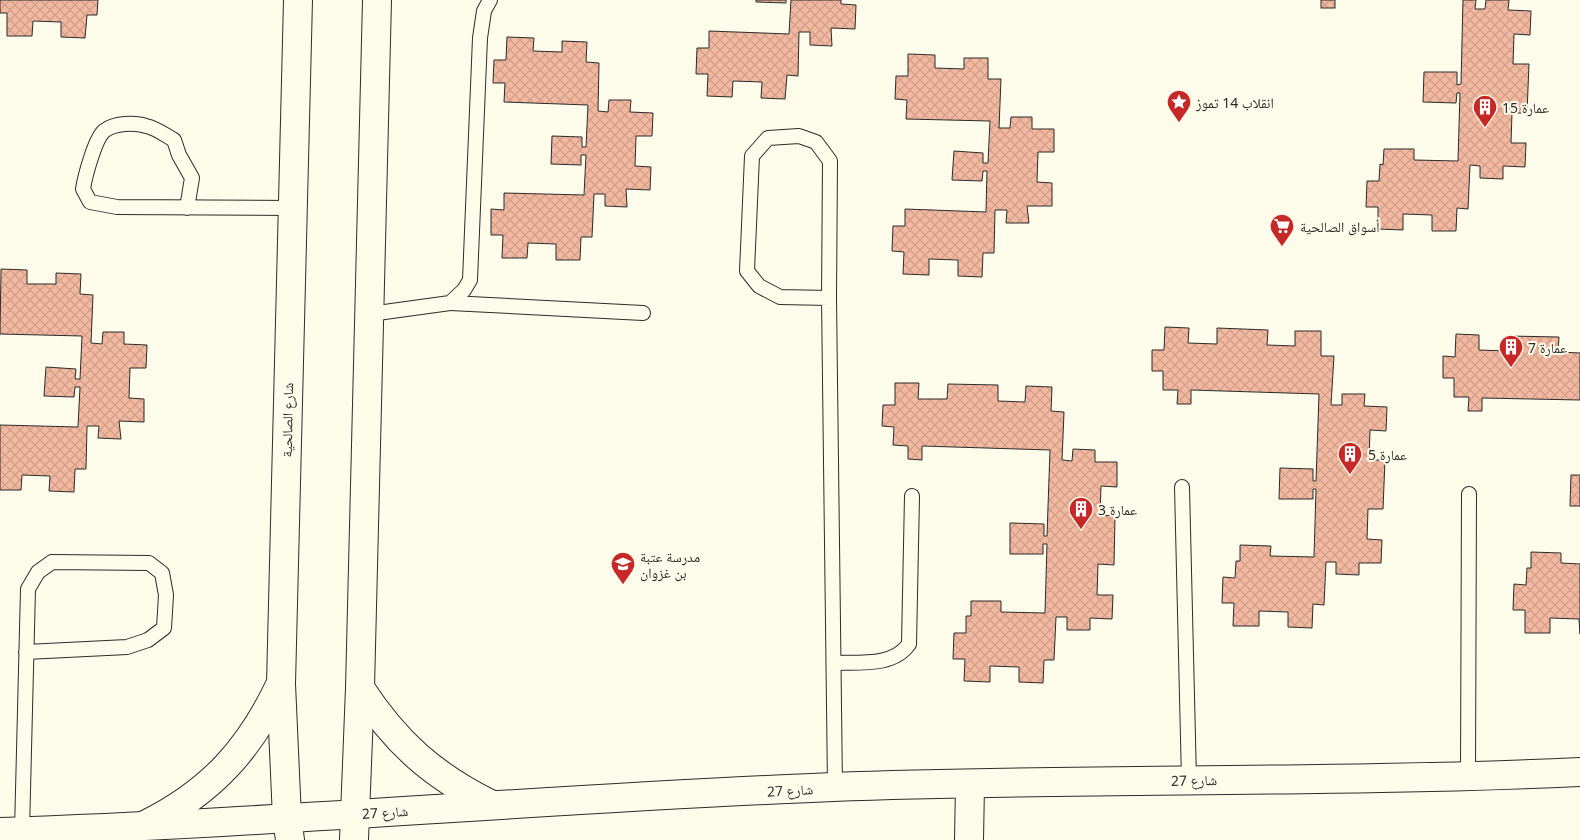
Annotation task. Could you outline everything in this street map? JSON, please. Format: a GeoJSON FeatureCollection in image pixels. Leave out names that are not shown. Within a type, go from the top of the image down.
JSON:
{"type":"FeatureCollection","features":[{"type":"Feature","properties":{"kind":"main road","name":"شارع الصالحية"},"geometry":{"type":"LineString","coordinates":[[289,829],[281,684],[298,0]]}},
{"type":"Feature","properties":{"kind":"main road"},"geometry":{"type":"LineString","coordinates":[[354,827],[360,688],[377,0]]}},
{"type":"Feature","properties":{"kind":"main road"},"geometry":{"type":"LineString","coordinates":[[139,827],[170,812],[198,793],[224,770],[247,744],[266,715],[281,684]]}},
{"type":"Feature","properties":{"kind":"main road"},"geometry":{"type":"LineString","coordinates":[[360,688],[380,718],[403,745],[430,769],[460,789],[492,805]]}},
{"type":"Feature","properties":{"kind":"main road","name":"شارع 27"},"geometry":{"type":"LineString","coordinates":[[11,831],[139,827],[289,829],[354,827],[492,805],[834,787],[1580,772]]}},
{"type":"Feature","properties":{"kind":"main road"},"geometry":{"type":"LineString","coordinates":[[969,840],[970,785]]}},
{"type":"Feature","properties":{"kind":"lane"},"geometry":{"type":"LineString","coordinates":[[450,303],[464,290],[470,280],[480,38],[484,11],[490,0]]}},
{"type":"Feature","properties":{"kind":"lane"},"geometry":{"type":"LineString","coordinates":[[187,208],[192,178],[179,155],[174,140],[147,126],[134,123],[111,127],[103,132],[86,169],[83,189],[90,202],[117,207],[187,208],[293,208]]}},
{"type":"Feature","properties":{"kind":"lane"},"geometry":{"type":"LineString","coordinates":[[829,298],[780,297],[759,286],[748,271],[752,156],[768,138],[799,136],[816,142],[830,161],[829,298],[834,787]]}},
{"type":"Feature","properties":{"kind":"lane"},"geometry":{"type":"LineString","coordinates":[[370,314],[450,303],[643,313]]}},
{"type":"Feature","properties":{"kind":"lane"},"geometry":{"type":"LineString","coordinates":[[1182,487],[1189,780]]}},
{"type":"Feature","properties":{"kind":"lane"},"geometry":{"type":"LineString","coordinates":[[1468,775],[1469,494]]}},
{"type":"Feature","properties":{"kind":"lane"},"geometry":{"type":"LineString","coordinates":[[834,663],[888,660],[902,653],[909,644],[912,496]]}},
{"type":"Feature","properties":{"kind":"lane"},"geometry":{"type":"LineString","coordinates":[[11,831],[26,652],[28,589],[38,572],[52,562],[149,563],[162,573],[166,595],[164,628],[148,640],[127,647],[26,652]]}},
{"type":"Feature","properties":{"kind":"building"},"geometry":{"type":"Polygon","coordinates":[[[0,0],[98,0],[97,15],[87,15],[85,38],[61,37],[61,22],[33,21],[32,36],[7,36],[7,13],[0,13],[0,0]]]}},
{"type":"Feature","properties":{"kind":"building"},"geometry":{"type":"Polygon","coordinates":[[[756,0],[786,0],[786,3],[756,2],[756,0]]]}},
{"type":"Feature","properties":{"kind":"building"},"geometry":{"type":"Polygon","coordinates":[[[791,0],[841,0],[841,4],[856,5],[855,29],[831,28],[832,46],[810,45],[810,32],[799,32],[798,76],[787,75],[785,99],[761,98],[762,82],[733,81],[732,97],[707,96],[708,74],[696,74],[697,48],[709,48],[709,31],[789,34],[791,0]]]}},
{"type":"Feature","properties":{"kind":"building"},"geometry":{"type":"Polygon","coordinates":[[[1321,0],[1335,0],[1335,8],[1321,8],[1321,0]]]}},
{"type":"Feature","properties":{"kind":"building","name":"عمارة 15"},"geometry":{"type":"Polygon","coordinates":[[[1463,0],[1476,0],[1475,9],[1485,9],[1486,0],[1509,0],[1508,10],[1531,11],[1530,35],[1514,34],[1513,64],[1529,64],[1527,113],[1512,113],[1511,143],[1526,143],[1525,167],[1503,166],[1503,179],[1480,178],[1480,166],[1470,165],[1468,209],[1457,208],[1456,231],[1432,231],[1432,215],[1403,214],[1403,230],[1378,229],[1378,207],[1366,207],[1367,181],[1379,181],[1380,164],[1383,165],[1384,149],[1414,149],[1414,160],[1458,161],[1460,93],[1457,93],[1456,103],[1423,102],[1424,72],[1457,72],[1457,85],[1461,84],[1463,0]]]}},
{"type":"Feature","properties":{"kind":"building"},"geometry":{"type":"Polygon","coordinates":[[[507,37],[534,38],[533,51],[562,52],[562,41],[587,42],[586,62],[599,63],[598,111],[608,112],[609,100],[631,100],[630,112],[653,113],[652,136],[636,136],[635,166],[651,167],[650,190],[626,189],[627,207],[605,206],[605,194],[594,194],[592,237],[581,237],[580,260],[556,260],[556,244],[528,243],[527,258],[502,258],[503,235],[491,235],[491,209],[504,210],[504,193],[584,195],[586,155],[581,155],[581,165],[551,164],[552,136],[582,137],[582,147],[586,147],[588,105],[504,102],[505,83],[493,83],[494,60],[506,60],[507,37]]]}},
{"type":"Feature","properties":{"kind":"building"},"geometry":{"type":"Polygon","coordinates":[[[908,54],[935,55],[935,68],[964,69],[964,58],[988,58],[988,79],[1001,79],[999,128],[1010,128],[1011,117],[1032,117],[1032,129],[1054,129],[1054,152],[1038,152],[1037,182],[1052,183],[1052,206],[1027,206],[1029,223],[1006,223],[1007,210],[995,210],[994,253],[983,253],[982,277],[958,276],[958,260],[929,259],[929,275],[903,274],[904,252],[892,251],[893,226],[905,226],[905,209],[986,212],[987,171],[983,171],[982,181],[952,180],[954,151],[983,153],[983,163],[988,163],[990,121],[906,119],[907,100],[895,99],[896,76],[908,76],[908,54]]]}},
{"type":"Feature","properties":{"kind":"building"},"geometry":{"type":"Polygon","coordinates":[[[1,269],[27,270],[27,284],[56,284],[56,273],[81,274],[80,294],[93,295],[91,343],[102,344],[103,332],[124,332],[124,344],[147,345],[146,368],[130,368],[129,398],[144,399],[144,422],[119,421],[121,439],[98,438],[99,426],[87,426],[86,469],[75,469],[74,492],[49,491],[50,476],[22,475],[21,490],[0,490],[0,425],[78,427],[80,387],[75,387],[74,397],[44,396],[46,367],[76,369],[75,379],[80,379],[82,336],[0,334],[1,269]]]}},
{"type":"Feature","properties":{"kind":"building","name":"عمارة 5"},"geometry":{"type":"Polygon","coordinates":[[[1165,327],[1189,328],[1188,343],[1217,344],[1217,328],[1268,330],[1267,345],[1295,346],[1295,331],[1321,331],[1321,356],[1334,356],[1331,405],[1342,405],[1342,394],[1365,394],[1364,406],[1387,407],[1386,431],[1370,430],[1369,460],[1385,460],[1383,509],[1368,509],[1367,539],[1382,540],[1381,563],[1359,563],[1359,575],[1336,574],[1336,562],[1326,562],[1324,605],[1313,604],[1312,628],[1288,627],[1288,612],[1259,611],[1259,626],[1233,626],[1234,603],[1222,603],[1223,577],[1235,578],[1236,561],[1240,561],[1240,545],[1271,546],[1270,556],[1314,557],[1316,489],[1313,489],[1313,499],[1279,499],[1280,468],[1313,469],[1313,481],[1316,481],[1319,394],[1191,390],[1191,404],[1177,404],[1178,390],[1163,390],[1163,371],[1152,371],[1152,350],[1164,350],[1165,327]]]}},
{"type":"Feature","properties":{"kind":"building","name":"عمارة 7"},"geometry":{"type":"Polygon","coordinates":[[[1456,334],[1479,335],[1479,350],[1508,351],[1508,336],[1559,337],[1558,352],[1580,353],[1580,400],[1482,398],[1482,411],[1468,411],[1469,397],[1454,397],[1454,378],[1443,378],[1443,356],[1455,357],[1456,334]]]}},
{"type":"Feature","properties":{"kind":"building","name":"عمارة 3"},"geometry":{"type":"Polygon","coordinates":[[[895,383],[919,383],[918,399],[947,399],[948,384],[998,385],[998,401],[1025,402],[1026,386],[1052,387],[1051,411],[1064,412],[1062,460],[1072,461],[1073,449],[1095,450],[1095,462],[1117,462],[1117,487],[1101,486],[1100,515],[1115,516],[1114,565],[1098,564],[1097,595],[1113,595],[1112,619],[1090,618],[1090,630],[1067,630],[1067,617],[1056,617],[1054,660],[1044,660],[1043,683],[1019,682],[1019,667],[990,666],[990,682],[964,681],[965,659],[953,659],[954,633],[966,633],[966,616],[971,616],[971,601],[1001,601],[1001,612],[1045,613],[1047,544],[1043,544],[1043,554],[1010,554],[1010,523],[1044,524],[1044,536],[1047,536],[1050,450],[922,446],[922,460],[908,459],[908,446],[893,445],[894,427],[882,426],[883,405],[895,405],[895,383]]]}},
{"type":"Feature","properties":{"kind":"building"},"geometry":{"type":"Polygon","coordinates":[[[1571,475],[1580,475],[1580,506],[1570,506],[1571,475]]]}},
{"type":"Feature","properties":{"kind":"building"},"geometry":{"type":"Polygon","coordinates":[[[1531,552],[1561,553],[1561,563],[1580,564],[1580,634],[1579,619],[1550,618],[1550,633],[1525,633],[1525,610],[1513,610],[1514,584],[1526,585],[1527,568],[1531,568],[1531,552]]]}},
{"type":"Feature","properties":{"kind":"place","name":"انقلاب 14 تموز"},"geometry":{"type":"Point","coordinates":[1179,123]}},
{"type":"Feature","properties":{"kind":"place","name":"عمارة 15"},"geometry":{"type":"Point","coordinates":[1485,128]}},
{"type":"Feature","properties":{"kind":"place","name":"أسواق الصالحية"},"geometry":{"type":"Point","coordinates":[1282,247]}},
{"type":"Feature","properties":{"kind":"place","name":"عمارة 7"},"geometry":{"type":"Point","coordinates":[1511,368]}},
{"type":"Feature","properties":{"kind":"place","name":"عمارة 5"},"geometry":{"type":"Point","coordinates":[1350,475]}},
{"type":"Feature","properties":{"kind":"place","name":"عمارة 3"},"geometry":{"type":"Point","coordinates":[1081,530]}},
{"type":"Feature","properties":{"kind":"place","name":"مدرسة عتبة بن غزوان"},"geometry":{"type":"Point","coordinates":[623,585]}}]}
